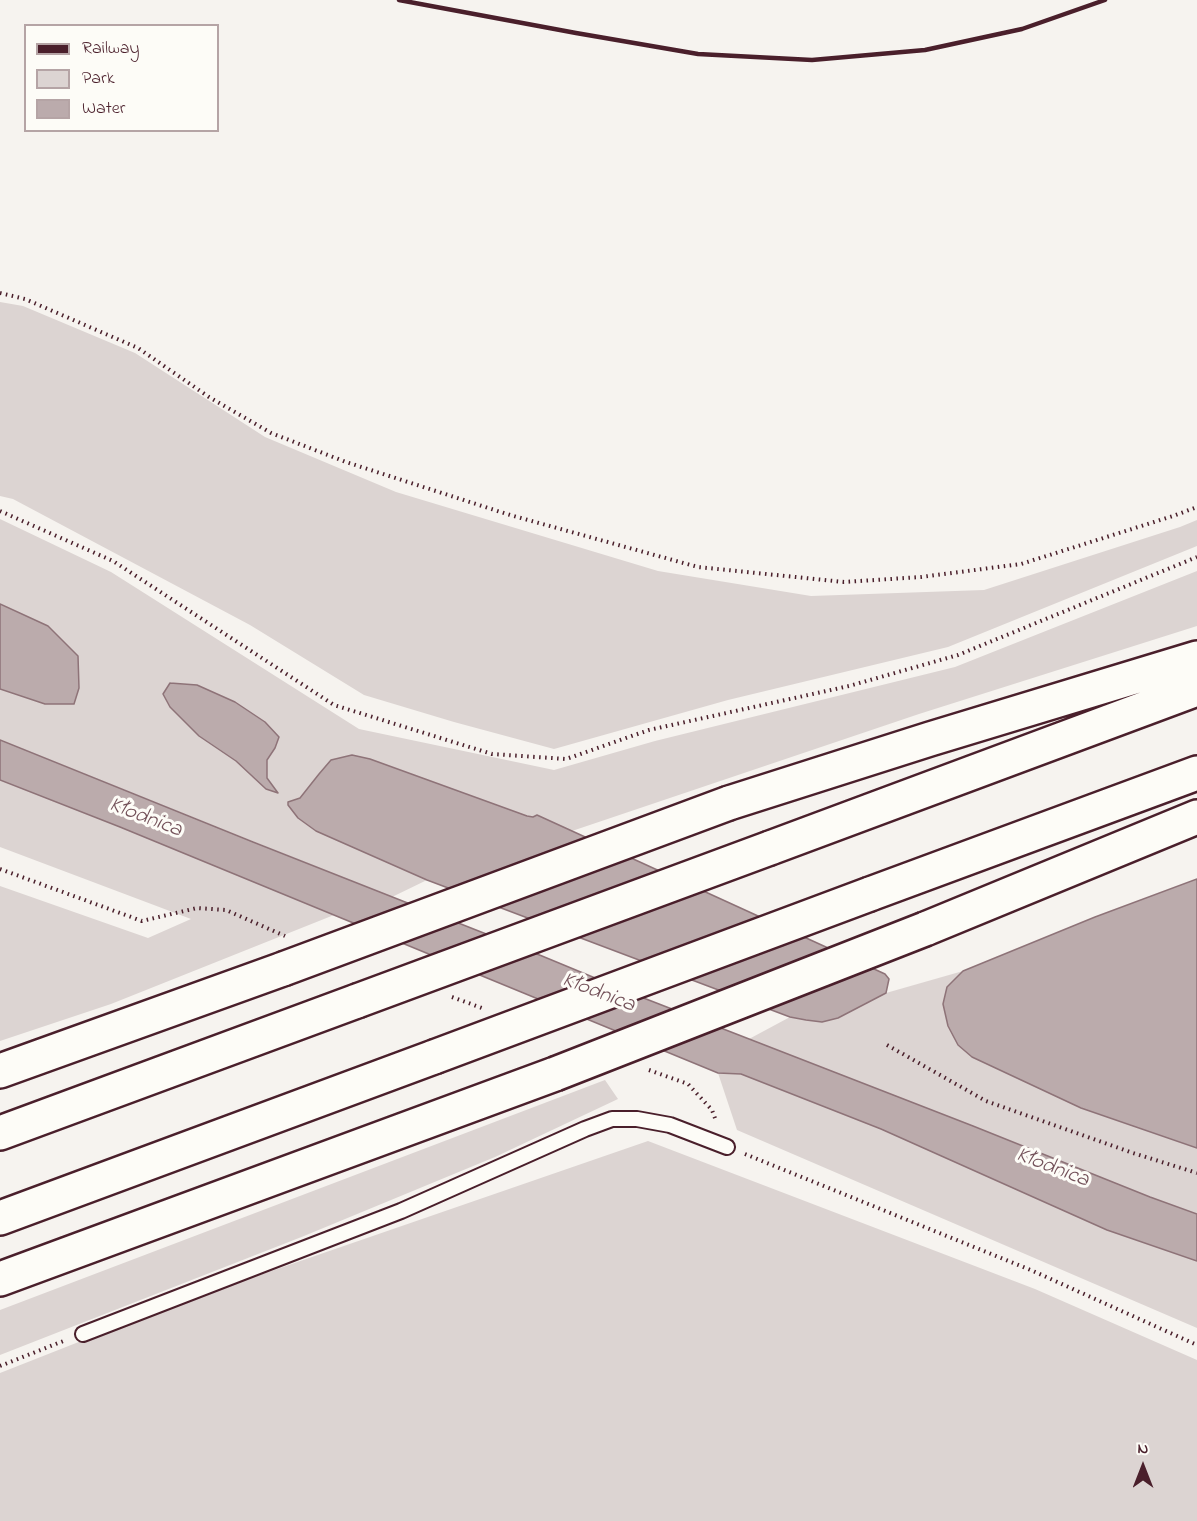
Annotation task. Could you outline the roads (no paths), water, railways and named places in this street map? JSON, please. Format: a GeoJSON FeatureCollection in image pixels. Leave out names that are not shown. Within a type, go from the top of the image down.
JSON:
{"type":"FeatureCollection","features":[{"type":"Feature","properties":{"kind":"highway"},"geometry":{"type":"LineString","coordinates":[[0,1071],[283,969],[729,803],[1197,658]]}},
{"type":"Feature","properties":{"kind":"highway"},"geometry":{"type":"LineString","coordinates":[[0,1133],[1197,689]]}},
{"type":"Feature","properties":{"kind":"highway"},"geometry":{"type":"LineString","coordinates":[[0,1218],[1197,773]]}},
{"type":"Feature","properties":{"kind":"highway"},"geometry":{"type":"LineString","coordinates":[[0,1278],[555,1074],[925,929],[1197,817]]}},
{"type":"Feature","properties":{"kind":"lane"},"geometry":{"type":"LineString","coordinates":[[83,1334],[401,1211],[585,1128],[612,1119],[637,1119],[670,1125],[727,1147]]}},
{"type":"Feature","properties":{"kind":"water"},"geometry":{"type":"Polygon","coordinates":[[[0,604],[48,626],[78,656],[79,688],[74,704],[45,704],[0,689],[0,604]]]}},
{"type":"Feature","properties":{"kind":"water"},"geometry":{"type":"Polygon","coordinates":[[[170,683],[197,685],[235,702],[265,722],[279,737],[267,760],[267,778],[278,793],[266,789],[236,761],[199,736],[170,707],[163,694],[170,683]]]}},
{"type":"Feature","properties":{"kind":"water","name":"Kłodnica"},"geometry":{"type":"Polygon","coordinates":[[[0,740],[641,997],[1197,1214],[1197,1261],[1107,1230],[881,1129],[741,1074],[718,1073],[120,827],[0,780],[0,740]]]}},
{"type":"Feature","properties":{"kind":"water"},"geometry":{"type":"Polygon","coordinates":[[[352,755],[370,759],[527,816],[537,815],[885,974],[889,979],[886,993],[838,1018],[822,1022],[790,1017],[427,880],[316,831],[298,818],[288,802],[300,798],[331,760],[352,755]]]}},
{"type":"Feature","properties":{"kind":"water"},"geometry":{"type":"Polygon","coordinates":[[[1197,879],[1197,1148],[1081,1108],[972,1057],[958,1045],[948,1026],[943,1004],[947,987],[963,971],[1095,917],[1197,879]]]}},
{"type":"Feature","properties":{"kind":"railway"},"geometry":{"type":"LineString","coordinates":[[399,0],[698,54],[812,60],[925,50],[1022,29],[1105,0]]}}]}
